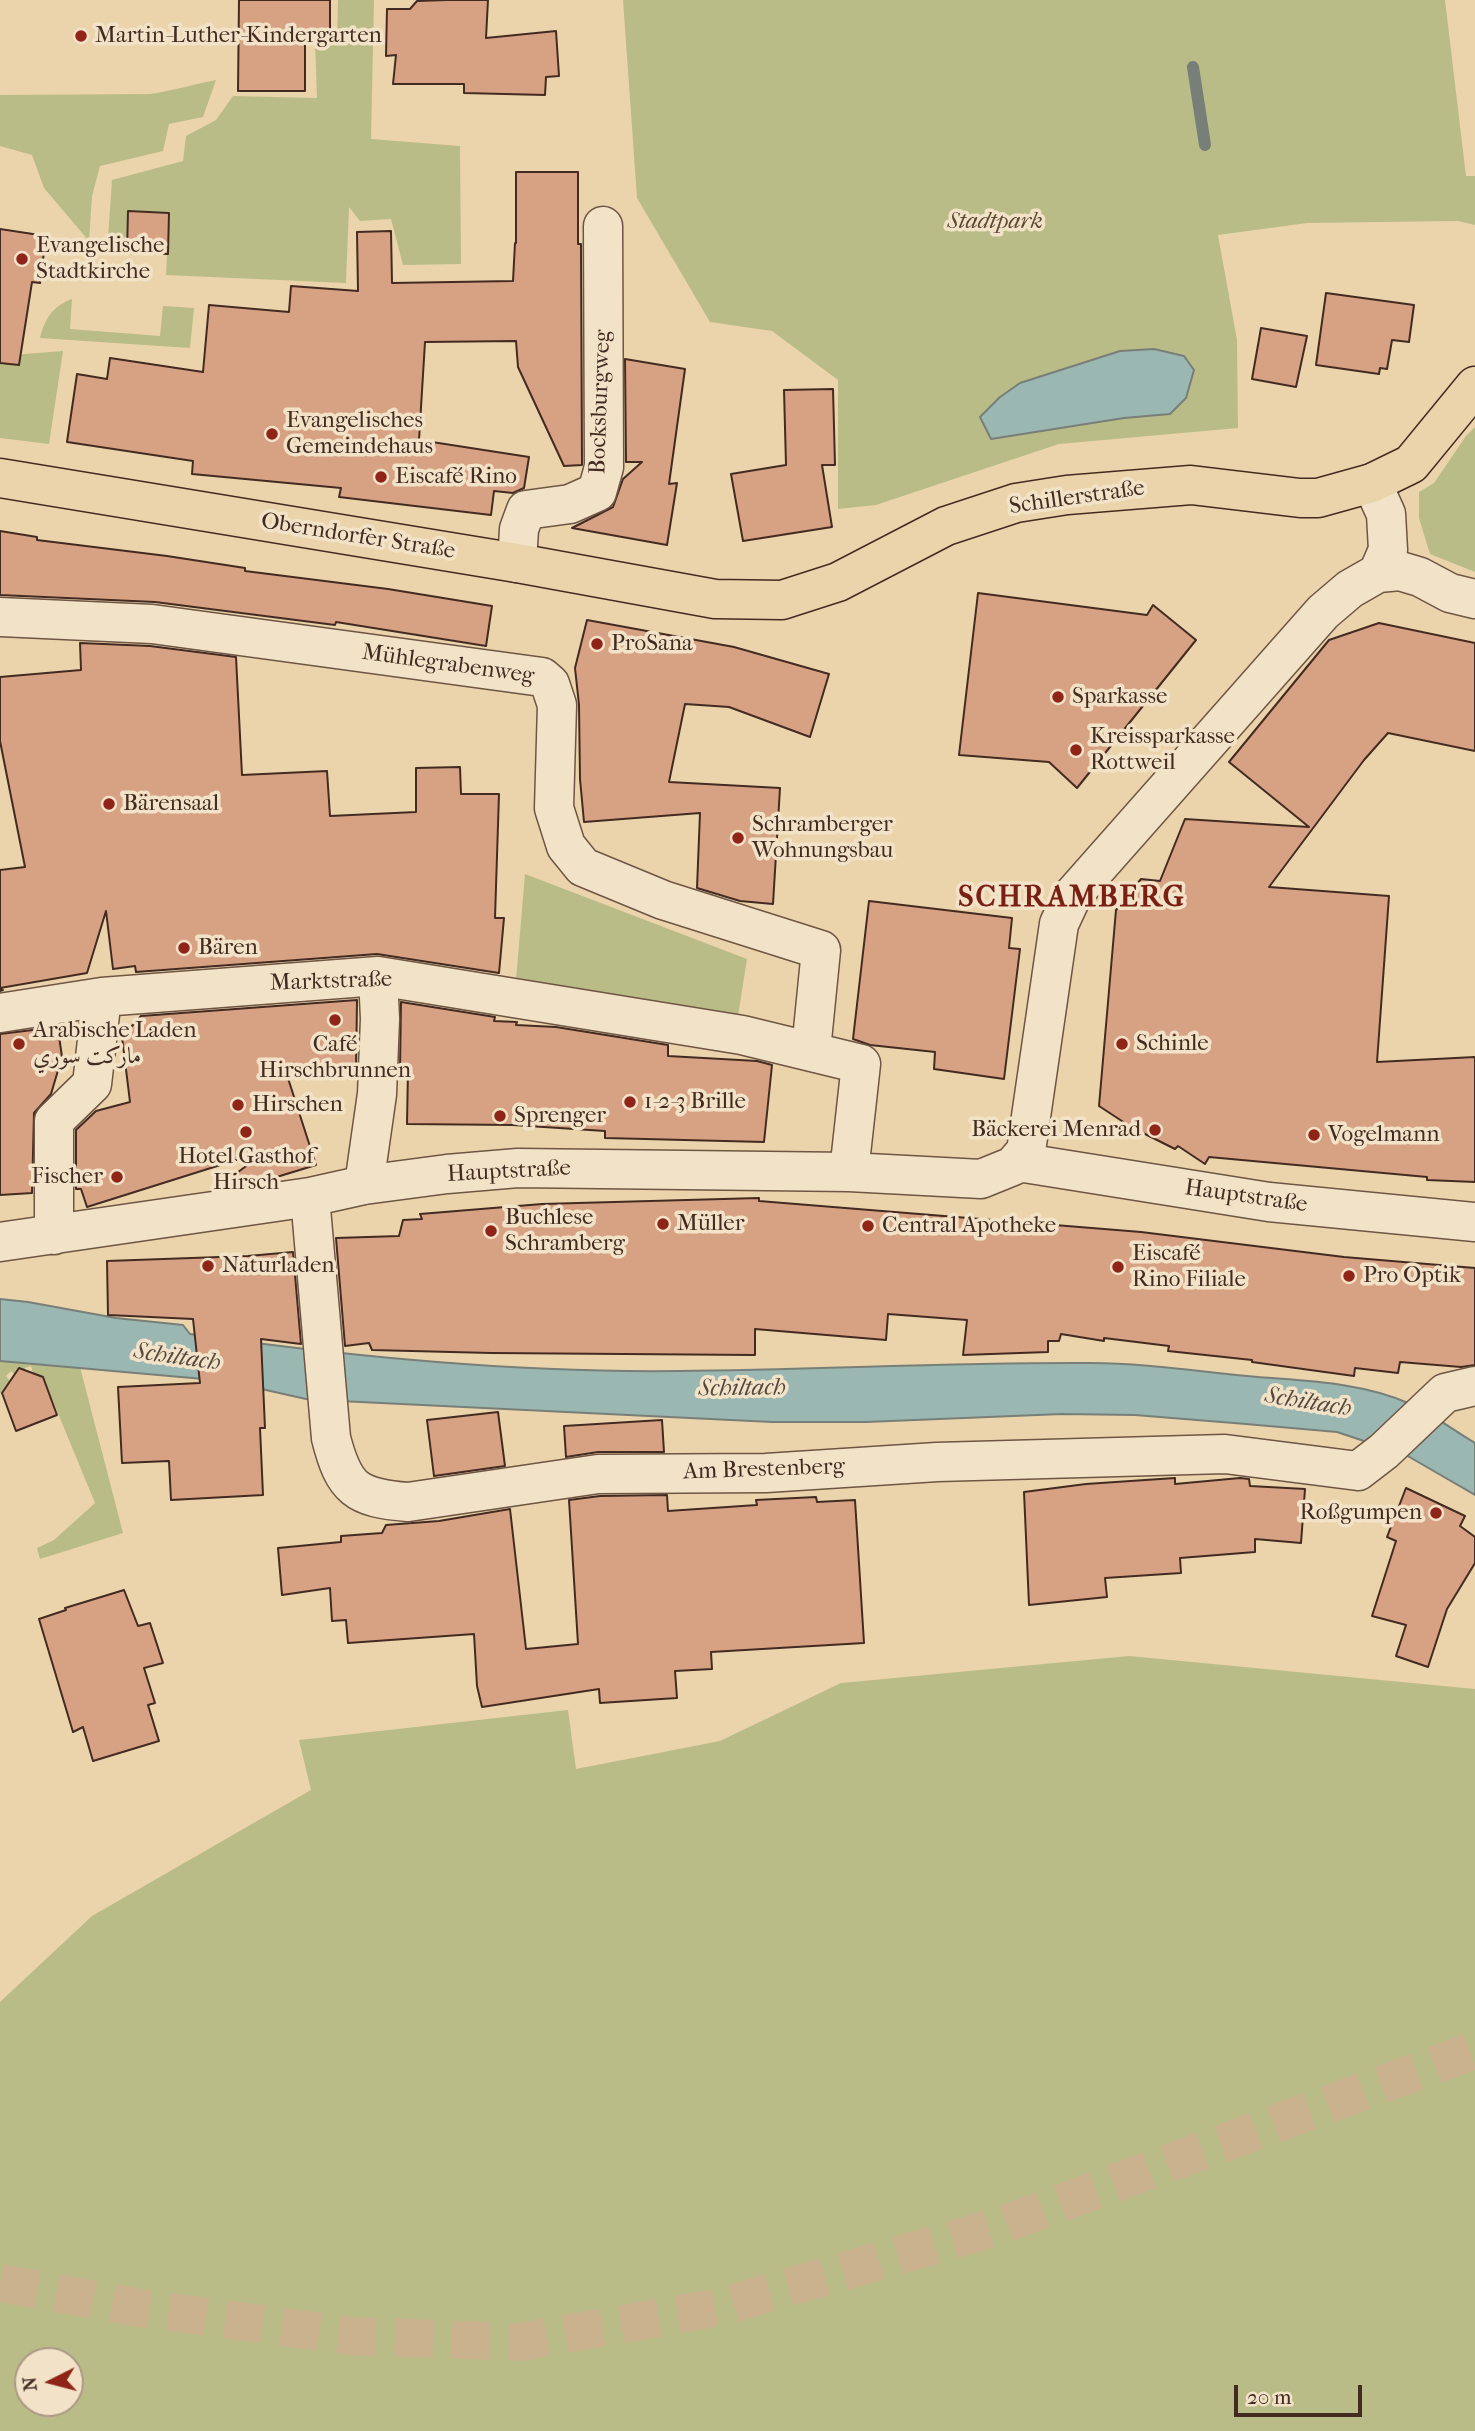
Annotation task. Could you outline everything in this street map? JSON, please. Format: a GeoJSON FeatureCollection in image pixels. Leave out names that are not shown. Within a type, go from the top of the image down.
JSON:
{"type":"FeatureCollection","features":[{"type":"Feature","properties":{"kind":"main road","name":"Schillerstraße"},"geometry":{"type":"LineString","coordinates":[[715,599],[782,600],[828,586],[946,526],[1016,503],[1080,493],[1192,485],[1318,498],[1372,483],[1411,464],[1475,386]]}},
{"type":"Feature","properties":{"kind":"main road","name":"Oberndorfer Straße"},"geometry":{"type":"LineString","coordinates":[[0,478],[517,563],[715,599]]}},
{"type":"Feature","properties":{"kind":"street","name":"Bocksburgweg"},"geometry":{"type":"LineString","coordinates":[[517,563],[519,529],[526,510],[570,504],[597,492],[604,467],[603,226]]}},
{"type":"Feature","properties":{"kind":"street"},"geometry":{"type":"LineString","coordinates":[[1372,483],[1386,514],[1388,534],[1388,550],[1378,573]]}},
{"type":"Feature","properties":{"kind":"street"},"geometry":{"type":"LineString","coordinates":[[1018,1162],[1026,1151],[1059,924],[1072,897],[1315,620],[1350,589],[1378,573],[1400,571],[1420,577],[1450,593],[1475,599]]}},
{"type":"Feature","properties":{"kind":"street","name":"Mühlegrabenweg"},"geometry":{"type":"LineString","coordinates":[[0,617],[152,624],[542,677],[550,684],[557,705],[554,808],[566,846],[583,867],[663,900],[821,950],[811,1050]]}},
{"type":"Feature","properties":{"kind":"street"},"geometry":{"type":"LineString","coordinates":[[364,1185],[377,1094],[380,1019],[378,976]]}},
{"type":"Feature","properties":{"kind":"street","name":"Marktstraße"},"geometry":{"type":"LineString","coordinates":[[0,1013],[102,997],[378,976],[743,1035],[861,1064],[849,1172]]}},
{"type":"Feature","properties":{"kind":"street"},"geometry":{"type":"LineString","coordinates":[[54,1236],[54,1121],[92,1084],[102,997]]}},
{"type":"Feature","properties":{"kind":"street","name":"Hauptstraße"},"geometry":{"type":"LineString","coordinates":[[0,1242],[310,1197],[364,1185],[518,1168],[849,1172],[981,1179],[1018,1162],[1269,1202],[1475,1222]]}},
{"type":"Feature","properties":{"kind":"street","name":"Am Brestenberg"},"geometry":{"type":"LineString","coordinates":[[310,1197],[328,1410],[339,1468],[355,1490],[378,1500],[408,1502],[598,1474],[766,1473],[937,1462],[1225,1454],[1358,1471],[1460,1390]]}},
{"type":"Feature","properties":{"kind":"green space"},"geometry":{"type":"Polygon","coordinates":[[[338,0],[374,0],[371,139],[460,146],[461,264],[403,265],[391,219],[360,221],[349,207],[346,283],[166,275],[167,254],[107,252],[112,180],[183,161],[186,136],[216,120],[233,96],[317,98],[315,41],[337,42],[338,0]]]}},
{"type":"Feature","properties":{"kind":"green space","name":"Stadtpark"},"geometry":{"type":"Polygon","coordinates":[[[623,0],[1445,0],[1466,176],[1475,176],[1475,225],[1458,221],[1307,223],[1218,235],[1237,340],[1238,428],[1059,444],[876,505],[838,509],[838,380],[772,331],[710,322],[637,198],[623,0]]]}},
{"type":"Feature","properties":{"kind":"green space"},"geometry":{"type":"Polygon","coordinates":[[[216,80],[203,117],[169,124],[163,151],[100,166],[92,196],[89,241],[44,188],[32,155],[0,146],[0,95],[150,94],[216,80]]]}},
{"type":"Feature","properties":{"kind":"green space"},"geometry":{"type":"Polygon","coordinates":[[[72,299],[70,329],[160,336],[163,306],[194,308],[190,348],[40,338],[44,324],[51,314],[72,299]]]}},
{"type":"Feature","properties":{"kind":"green space"},"geometry":{"type":"Polygon","coordinates":[[[63,351],[49,444],[0,438],[0,361],[24,354],[63,351]]]}},
{"type":"Feature","properties":{"kind":"green space"},"geometry":{"type":"Polygon","coordinates":[[[1475,427],[1475,572],[1430,554],[1419,518],[1419,492],[1434,483],[1475,427]]]}},
{"type":"Feature","properties":{"kind":"green space"},"geometry":{"type":"Polygon","coordinates":[[[525,874],[747,959],[738,1016],[516,980],[525,874]]]}},
{"type":"Feature","properties":{"kind":"green space"},"geometry":{"type":"Polygon","coordinates":[[[0,1361],[80,1367],[123,1533],[40,1559],[37,1548],[54,1540],[95,1503],[43,1377],[33,1373],[31,1366],[25,1368],[26,1374],[16,1376],[11,1371],[6,1376],[10,1381],[0,1394],[0,1361]]]}},
{"type":"Feature","properties":{"kind":"green space"},"geometry":{"type":"Polygon","coordinates":[[[1129,1656],[1475,1689],[1475,2431],[0,2431],[0,2002],[92,1916],[311,1790],[299,1740],[568,1710],[576,1769],[720,1741],[841,1683],[1129,1656]]]}},
{"type":"Feature","properties":{"kind":"water"},"geometry":{"type":"Polygon","coordinates":[[[1154,349],[1184,356],[1194,370],[1186,398],[1170,414],[1124,418],[991,439],[980,417],[1000,397],[1020,383],[1120,351],[1154,349]]]}},
{"type":"Feature","properties":{"kind":"water","name":"Schiltach"},"geometry":{"type":"Polygon","coordinates":[[[0,1299],[116,1318],[183,1325],[190,1334],[372,1356],[495,1366],[679,1371],[1110,1363],[1329,1383],[1369,1390],[1408,1403],[1475,1443],[1475,1495],[1406,1455],[1337,1432],[1135,1415],[1062,1414],[866,1422],[772,1422],[340,1401],[306,1399],[226,1381],[0,1361],[0,1299]]]}},
{"type":"Feature","properties":{"kind":"building"},"geometry":{"type":"Polygon","coordinates":[[[239,0],[330,0],[330,33],[305,33],[305,91],[238,91],[239,0]]]}},
{"type":"Feature","properties":{"kind":"building"},"geometry":{"type":"Polygon","coordinates":[[[488,0],[486,38],[556,31],[559,76],[546,77],[545,95],[464,93],[464,84],[393,84],[396,55],[386,56],[387,9],[410,9],[417,1],[488,0]]]}},
{"type":"Feature","properties":{"kind":"building"},"geometry":{"type":"Polygon","coordinates":[[[516,172],[578,172],[582,465],[564,466],[518,367],[516,341],[425,342],[419,440],[529,457],[524,488],[513,493],[494,491],[491,515],[339,497],[341,488],[192,474],[193,461],[67,442],[77,374],[107,379],[110,358],[203,372],[209,305],[289,312],[291,286],[358,291],[357,232],[391,231],[392,283],[513,281],[516,172]]]}},
{"type":"Feature","properties":{"kind":"building"},"geometry":{"type":"Polygon","coordinates":[[[128,211],[169,213],[168,254],[127,253],[128,211]]]}},
{"type":"Feature","properties":{"kind":"building","name":"Evangelische Stadtkirche"},"geometry":{"type":"Polygon","coordinates":[[[0,229],[46,236],[40,283],[32,282],[19,365],[0,363],[0,229]]]}},
{"type":"Feature","properties":{"kind":"building"},"geometry":{"type":"Polygon","coordinates":[[[1326,293],[1414,305],[1409,342],[1392,340],[1387,369],[1380,368],[1379,374],[1316,365],[1326,293]]]}},
{"type":"Feature","properties":{"kind":"building"},"geometry":{"type":"Polygon","coordinates":[[[1261,328],[1307,336],[1296,387],[1252,379],[1261,328]]]}},
{"type":"Feature","properties":{"kind":"building"},"geometry":{"type":"Polygon","coordinates":[[[625,359],[685,369],[669,484],[677,483],[667,545],[572,528],[613,507],[623,479],[642,462],[626,462],[625,359]]]}},
{"type":"Feature","properties":{"kind":"building"},"geometry":{"type":"Polygon","coordinates":[[[833,389],[835,465],[822,465],[832,527],[743,541],[731,474],[786,465],[784,390],[833,389]]]}},
{"type":"Feature","properties":{"kind":"building"},"geometry":{"type":"Polygon","coordinates":[[[0,531],[37,537],[37,540],[167,556],[245,568],[245,571],[388,589],[492,606],[486,646],[336,622],[335,625],[155,602],[0,595],[0,531]]]}},
{"type":"Feature","properties":{"kind":"building","name":"Sparkasse"},"geometry":{"type":"Polygon","coordinates":[[[978,593],[1147,615],[1153,605],[1196,640],[1077,788],[1049,762],[959,755],[978,593]]]}},
{"type":"Feature","properties":{"kind":"building"},"geometry":{"type":"Polygon","coordinates":[[[587,620],[734,647],[829,674],[810,737],[729,707],[685,704],[669,782],[780,788],[773,904],[740,901],[697,888],[700,813],[584,822],[575,668],[587,620]]]}},
{"type":"Feature","properties":{"kind":"building"},"geometry":{"type":"Polygon","coordinates":[[[1379,623],[1475,643],[1475,751],[1388,733],[1364,760],[1269,887],[1389,896],[1377,1062],[1475,1057],[1475,1182],[1427,1180],[1427,1177],[1209,1157],[1205,1164],[1178,1146],[1175,1149],[1131,1127],[1099,1106],[1116,910],[1141,879],[1160,881],[1185,819],[1309,827],[1229,762],[1329,640],[1379,623]]]}},
{"type":"Feature","properties":{"kind":"building"},"geometry":{"type":"Polygon","coordinates":[[[80,643],[150,646],[236,657],[242,775],[327,771],[330,816],[416,812],[416,768],[460,767],[461,794],[499,794],[495,918],[504,918],[499,973],[377,954],[136,972],[135,966],[113,969],[106,911],[87,973],[0,988],[0,870],[25,867],[0,741],[0,677],[81,670],[80,643]]]}},
{"type":"Feature","properties":{"kind":"building"},"geometry":{"type":"Polygon","coordinates":[[[869,901],[1012,918],[1009,948],[1020,949],[1004,1079],[934,1069],[935,1052],[870,1045],[853,1039],[869,901]]]}},
{"type":"Feature","properties":{"kind":"building"},"geometry":{"type":"Polygon","coordinates":[[[357,1000],[356,1071],[286,1072],[316,1165],[257,1183],[215,1189],[268,1150],[87,1207],[81,1189],[76,1189],[76,1130],[96,1111],[130,1102],[122,1037],[141,1016],[357,1000]]]}},
{"type":"Feature","properties":{"kind":"building"},"geometry":{"type":"Polygon","coordinates":[[[401,1002],[495,1017],[494,1021],[517,1022],[516,1025],[556,1027],[668,1045],[668,1056],[757,1061],[772,1065],[764,1142],[605,1138],[605,1131],[513,1125],[407,1124],[408,1069],[400,1070],[401,1002]]]}},
{"type":"Feature","properties":{"kind":"building"},"geometry":{"type":"Polygon","coordinates":[[[49,1028],[59,1036],[62,1057],[51,1094],[34,1113],[32,1193],[0,1195],[0,1034],[49,1028]]]}},
{"type":"Feature","properties":{"kind":"building"},"geometry":{"type":"Polygon","coordinates":[[[759,1198],[759,1201],[1141,1232],[1344,1257],[1475,1268],[1475,1365],[1461,1367],[1400,1362],[1398,1373],[1355,1368],[1354,1376],[1252,1360],[1168,1351],[1169,1346],[1104,1338],[1104,1341],[1061,1334],[1059,1341],[1048,1341],[1048,1352],[963,1355],[967,1320],[888,1314],[886,1340],[755,1329],[755,1355],[491,1353],[372,1350],[369,1343],[345,1346],[336,1238],[399,1236],[403,1220],[422,1219],[420,1214],[542,1204],[759,1198]]]}},
{"type":"Feature","properties":{"kind":"building"},"geometry":{"type":"Polygon","coordinates":[[[293,1252],[301,1344],[261,1339],[265,1428],[260,1428],[263,1495],[171,1500],[169,1461],[122,1463],[118,1387],[200,1383],[193,1319],[108,1315],[107,1261],[293,1252]]]}},
{"type":"Feature","properties":{"kind":"building"},"geometry":{"type":"Polygon","coordinates":[[[19,1368],[43,1377],[57,1415],[16,1431],[2,1393],[19,1368]]]}},
{"type":"Feature","properties":{"kind":"building"},"geometry":{"type":"Polygon","coordinates":[[[498,1412],[505,1466],[434,1476],[427,1420],[498,1412]]]}},
{"type":"Feature","properties":{"kind":"building"},"geometry":{"type":"Polygon","coordinates":[[[662,1420],[664,1452],[598,1452],[566,1457],[564,1426],[662,1420]]]}},
{"type":"Feature","properties":{"kind":"building"},"geometry":{"type":"Polygon","coordinates":[[[1175,1478],[1175,1484],[1240,1478],[1249,1479],[1250,1486],[1305,1489],[1301,1543],[1255,1539],[1255,1552],[1180,1558],[1181,1573],[1105,1578],[1107,1597],[1029,1605],[1024,1492],[1086,1484],[1175,1478]]]}},
{"type":"Feature","properties":{"kind":"building"},"geometry":{"type":"Polygon","coordinates":[[[1406,1488],[1465,1516],[1460,1526],[1475,1537],[1475,1563],[1447,1609],[1428,1667],[1396,1656],[1406,1625],[1372,1616],[1396,1541],[1387,1537],[1406,1488]]]}},
{"type":"Feature","properties":{"kind":"building"},"geometry":{"type":"Polygon","coordinates":[[[667,1495],[668,1511],[757,1505],[756,1500],[816,1497],[817,1502],[855,1500],[864,1643],[711,1652],[712,1669],[675,1671],[677,1698],[600,1703],[599,1689],[482,1707],[477,1686],[474,1634],[348,1643],[346,1620],[332,1621],[330,1588],[282,1595],[278,1548],[341,1542],[341,1536],[382,1533],[386,1525],[439,1521],[510,1509],[526,1649],[578,1644],[569,1500],[600,1496],[667,1495]]]}},
{"type":"Feature","properties":{"kind":"building"},"geometry":{"type":"Polygon","coordinates":[[[124,1590],[138,1626],[150,1623],[163,1663],[144,1668],[155,1703],[148,1705],[159,1741],[93,1761],[83,1727],[73,1732],[39,1619],[124,1590]]]}},
{"type":"Feature","properties":{"kind":"waterway"},"geometry":{"type":"LineString","coordinates":[[1193,67],[1205,145]]}},
{"type":"Feature","properties":{"kind":"tunnel"},"geometry":{"type":"LineString","coordinates":[[0,2283],[141,2308],[350,2336],[520,2342],[720,2307],[996,2227],[1475,2050]]}},
{"type":"Feature","properties":{"kind":"place","name":"Martin-Luther-Kindergarten"},"geometry":{"type":"Point","coordinates":[81,36]}},
{"type":"Feature","properties":{"kind":"place","name":"Evangelische Stadtkirche"},"geometry":{"type":"Point","coordinates":[22,259]}},
{"type":"Feature","properties":{"kind":"place","name":"Evangelisches Gemeindehaus"},"geometry":{"type":"Point","coordinates":[272,434]}},
{"type":"Feature","properties":{"kind":"place","name":"Eiscafé Rino"},"geometry":{"type":"Point","coordinates":[381,477]}},
{"type":"Feature","properties":{"kind":"place","name":"ProSana"},"geometry":{"type":"Point","coordinates":[597,644]}},
{"type":"Feature","properties":{"kind":"place","name":"Sparkasse"},"geometry":{"type":"Point","coordinates":[1058,697]}},
{"type":"Feature","properties":{"kind":"place","name":"Kreissparkasse Rottweil"},"geometry":{"type":"Point","coordinates":[1076,750]}},
{"type":"Feature","properties":{"kind":"place","name":"Bärensaal"},"geometry":{"type":"Point","coordinates":[109,804]}},
{"type":"Feature","properties":{"kind":"place","name":"Schramberger Wohnungsbau"},"geometry":{"type":"Point","coordinates":[738,838]}},
{"type":"Feature","properties":{"kind":"place","name":"Bären"},"geometry":{"type":"Point","coordinates":[184,948]}},
{"type":"Feature","properties":{"kind":"place","name":"Café Hirschbrunnen"},"geometry":{"type":"Point","coordinates":[335,1020]}},
{"type":"Feature","properties":{"kind":"place","name":"Arabische Laden ماركت سوري"},"geometry":{"type":"Point","coordinates":[19,1044]}},
{"type":"Feature","properties":{"kind":"place","name":"Schinle"},"geometry":{"type":"Point","coordinates":[1122,1044]}},
{"type":"Feature","properties":{"kind":"place","name":"1-2-3 Brille"},"geometry":{"type":"Point","coordinates":[630,1102]}},
{"type":"Feature","properties":{"kind":"place","name":"Hirschen"},"geometry":{"type":"Point","coordinates":[238,1105]}},
{"type":"Feature","properties":{"kind":"place","name":"Sprenger"},"geometry":{"type":"Point","coordinates":[500,1116]}},
{"type":"Feature","properties":{"kind":"place","name":"Bäckerei Menrad"},"geometry":{"type":"Point","coordinates":[1155,1130]}},
{"type":"Feature","properties":{"kind":"place","name":"Hotel Gasthof Hirsch"},"geometry":{"type":"Point","coordinates":[246,1132]}},
{"type":"Feature","properties":{"kind":"place","name":"Vogelmann"},"geometry":{"type":"Point","coordinates":[1314,1135]}},
{"type":"Feature","properties":{"kind":"place","name":"Fischer"},"geometry":{"type":"Point","coordinates":[117,1177]}},
{"type":"Feature","properties":{"kind":"place","name":"Müller"},"geometry":{"type":"Point","coordinates":[663,1224]}},
{"type":"Feature","properties":{"kind":"place","name":"Central Apotheke"},"geometry":{"type":"Point","coordinates":[868,1226]}},
{"type":"Feature","properties":{"kind":"place","name":"Buchlese Schramberg"},"geometry":{"type":"Point","coordinates":[491,1231]}},
{"type":"Feature","properties":{"kind":"place","name":"Naturladen"},"geometry":{"type":"Point","coordinates":[208,1266]}},
{"type":"Feature","properties":{"kind":"place","name":"Eiscafé Rino Filiale"},"geometry":{"type":"Point","coordinates":[1118,1267]}},
{"type":"Feature","properties":{"kind":"place","name":"Pro Optik"},"geometry":{"type":"Point","coordinates":[1349,1276]}},
{"type":"Feature","properties":{"kind":"place","name":"Roßgumpen"},"geometry":{"type":"Point","coordinates":[1436,1513]}},
{"type":"Feature","properties":{"kind":"district","name":"SCHRAMBERG"},"geometry":{"type":"Point","coordinates":[1072,899]}}]}
